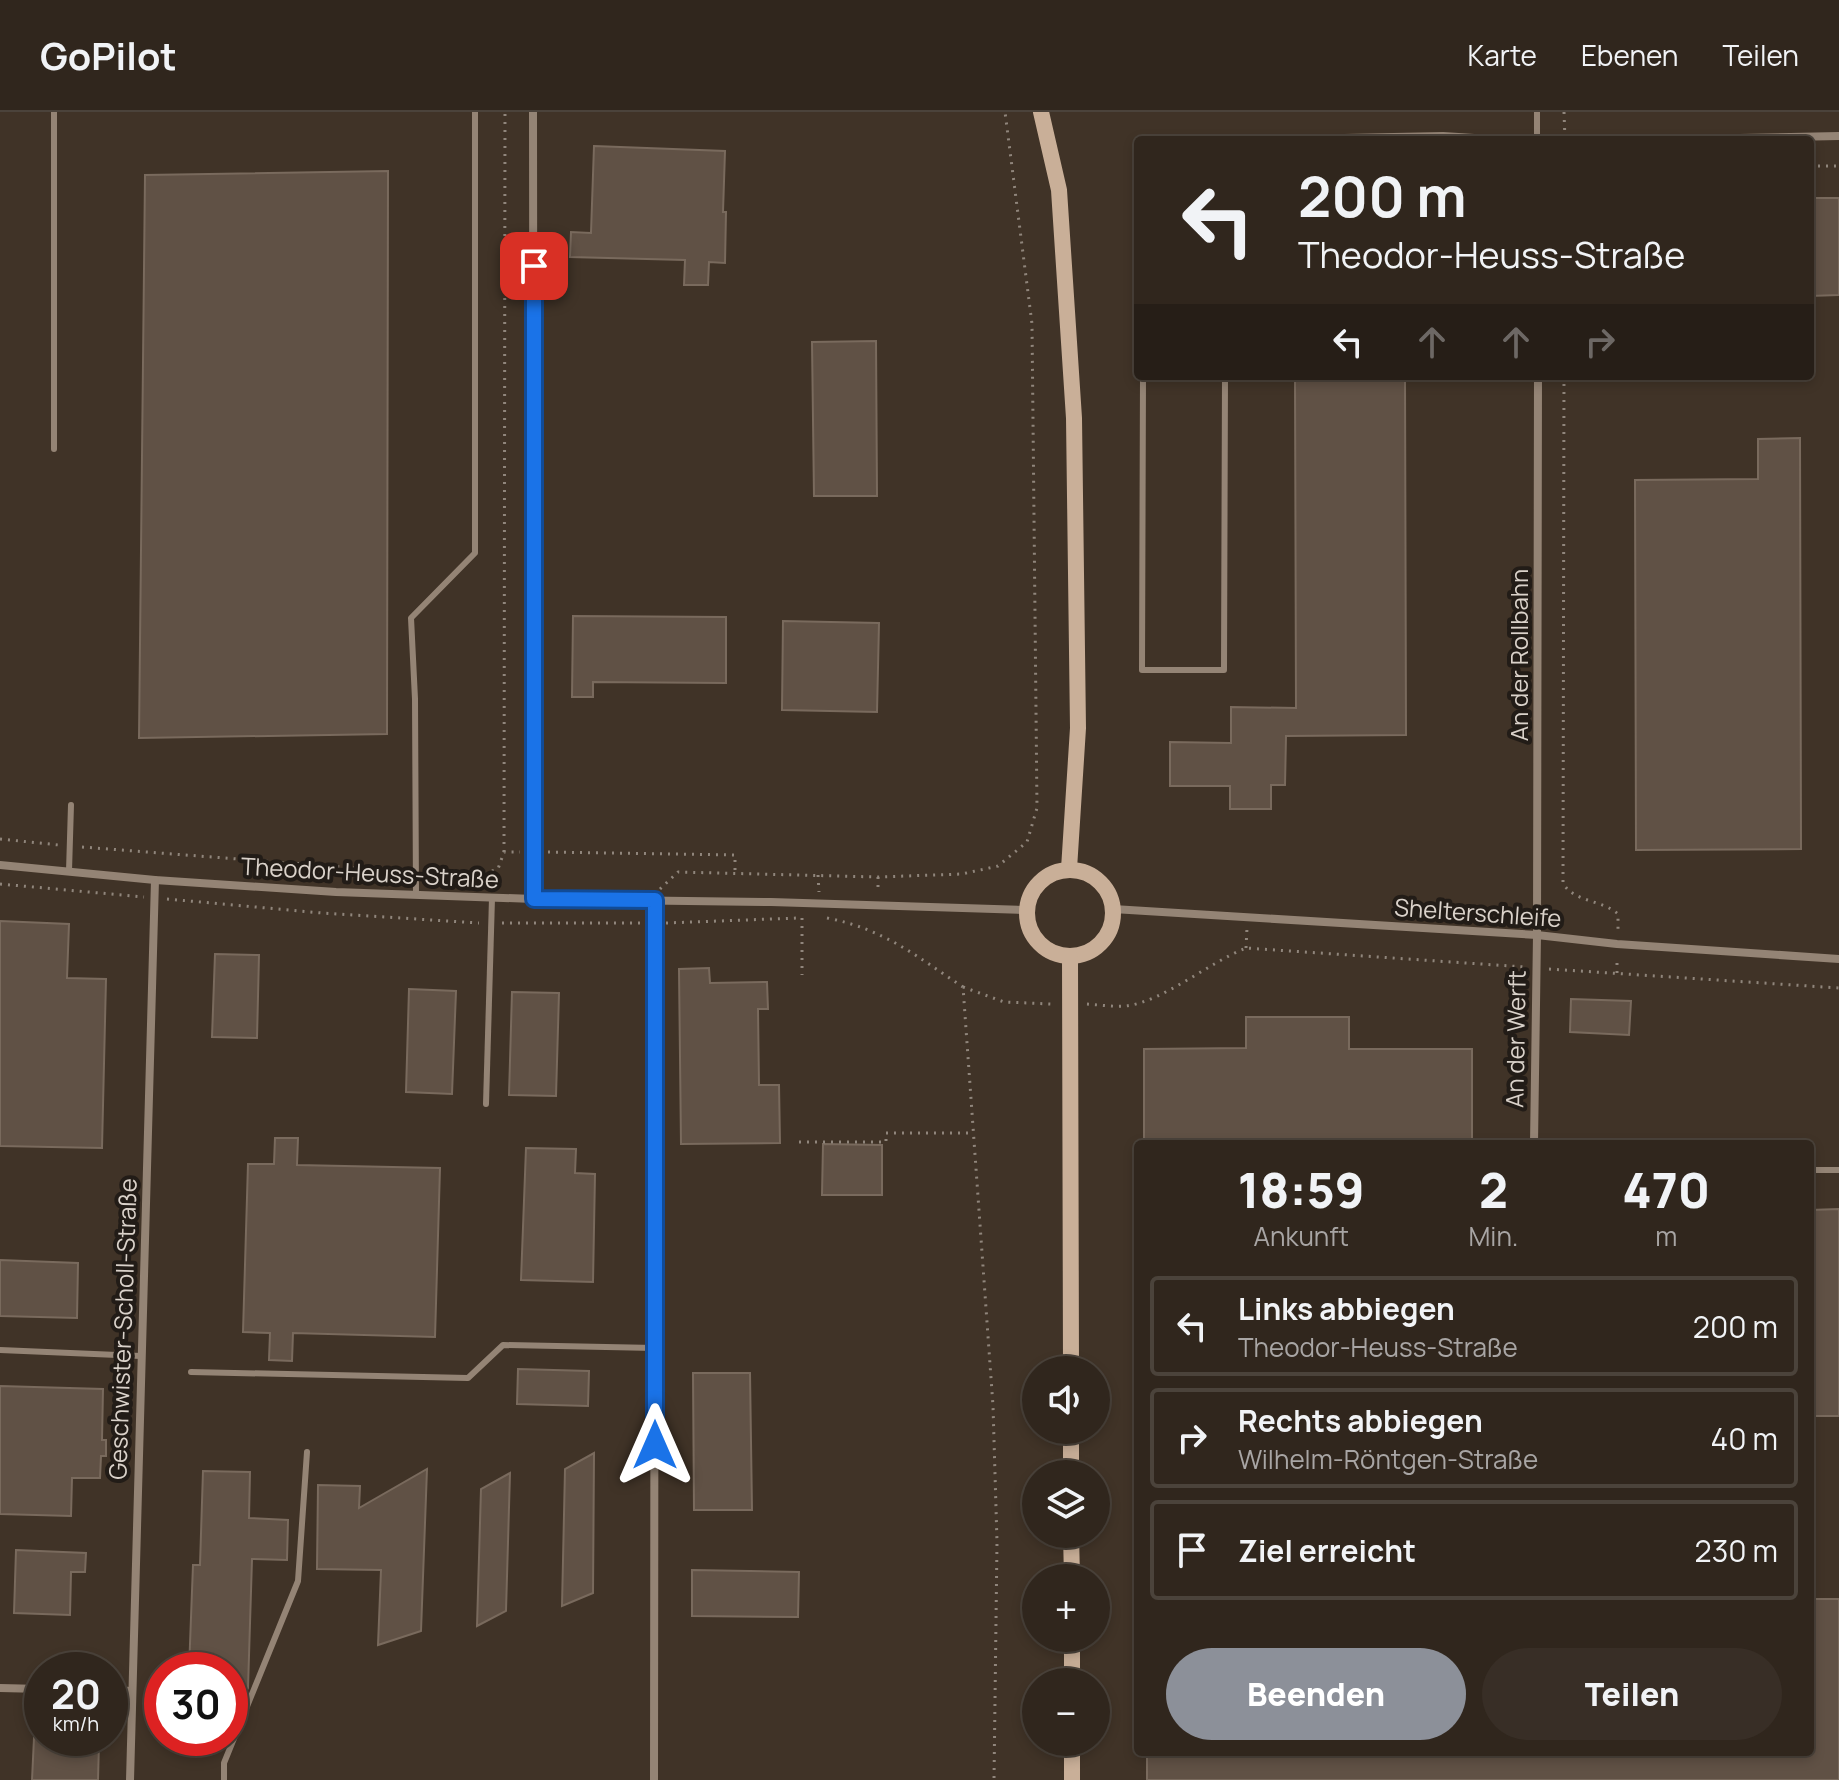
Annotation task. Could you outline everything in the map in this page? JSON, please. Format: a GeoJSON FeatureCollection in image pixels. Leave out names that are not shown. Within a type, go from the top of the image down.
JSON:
{"type":"FeatureCollection","features":[{"type":"Feature","properties":{"kind":"main road"},"geometry":{"type":"LineString","coordinates":[[1041,112],[1059,190],[1074,418],[1078,728],[1069,869]]}},
{"type":"Feature","properties":{"kind":"main road"},"geometry":{"type":"LineString","coordinates":[[1069,869],[1085,872],[1099,880],[1109,893],[1113,909],[1111,927],[1102,942],[1088,953],[1070,957],[1056,955],[1043,948],[1027,924],[1026,910],[1031,894],[1040,881],[1054,872],[1069,869]]}},
{"type":"Feature","properties":{"kind":"main road"},"geometry":{"type":"LineString","coordinates":[[1070,957],[1071,1356]]}},
{"type":"Feature","properties":{"kind":"main road"},"geometry":{"type":"LineString","coordinates":[[1072,1756],[1072,1780]]}},
{"type":"Feature","properties":{"kind":"street"},"geometry":{"type":"LineString","coordinates":[[533,112],[534,899]]}},
{"type":"Feature","properties":{"kind":"street"},"geometry":{"type":"LineString","coordinates":[[1814,136],[1839,136]]}},
{"type":"Feature","properties":{"kind":"street","name":"An der Rollbahn"},"geometry":{"type":"LineString","coordinates":[[1537,935],[1538,380]]}},
{"type":"Feature","properties":{"kind":"street","name":"Theodor-Heuss-Straße"},"geometry":{"type":"LineString","coordinates":[[0,865],[155,880],[416,895],[1026,910]]}},
{"type":"Feature","properties":{"kind":"street","name":"Geschwister-Scholl-Straße"},"geometry":{"type":"LineString","coordinates":[[130,1780],[155,880]]}},
{"type":"Feature","properties":{"kind":"street"},"geometry":{"type":"LineString","coordinates":[[654,1780],[655,900]]}},
{"type":"Feature","properties":{"kind":"street","name":"Shelterschleife"},"geometry":{"type":"LineString","coordinates":[[1113,909],[1537,935],[1617,944],[1839,959]]}},
{"type":"Feature","properties":{"kind":"street","name":"An der Werft"},"geometry":{"type":"LineString","coordinates":[[1534,1140],[1537,935]]}},
{"type":"Feature","properties":{"kind":"street"},"geometry":{"type":"LineString","coordinates":[[0,1688],[24,1689]]}},
{"type":"Feature","properties":{"kind":"street"},"geometry":{"type":"LineString","coordinates":[[128,1691],[132,1691]]}},
{"type":"Feature","properties":{"kind":"lane"},"geometry":{"type":"LineString","coordinates":[[54,112],[54,449]]}},
{"type":"Feature","properties":{"kind":"lane"},"geometry":{"type":"LineString","coordinates":[[416,895],[415,699],[411,618],[475,553],[475,112]]}},
{"type":"Feature","properties":{"kind":"lane"},"geometry":{"type":"LineString","coordinates":[[1537,112],[1537,136]]}},
{"type":"Feature","properties":{"kind":"lane"},"geometry":{"type":"LineString","coordinates":[[1394,136],[1459,136]]}},
{"type":"Feature","properties":{"kind":"lane"},"geometry":{"type":"LineString","coordinates":[[1143,380],[1142,670],[1224,670],[1225,380]]}},
{"type":"Feature","properties":{"kind":"lane"},"geometry":{"type":"LineString","coordinates":[[69,871],[71,805]]}},
{"type":"Feature","properties":{"kind":"lane"},"geometry":{"type":"LineString","coordinates":[[486,1104],[492,898]]}},
{"type":"Feature","properties":{"kind":"lane"},"geometry":{"type":"LineString","coordinates":[[1816,1170],[1839,1170]]}},
{"type":"Feature","properties":{"kind":"lane"},"geometry":{"type":"LineString","coordinates":[[191,1372],[468,1378],[503,1345],[655,1348]]}},
{"type":"Feature","properties":{"kind":"lane"},"geometry":{"type":"LineString","coordinates":[[0,1350],[141,1356]]}},
{"type":"Feature","properties":{"kind":"lane"},"geometry":{"type":"LineString","coordinates":[[224,1780],[224,1763],[298,1581],[307,1452]]}},
{"type":"Feature","properties":{"kind":"path"},"geometry":{"type":"LineString","coordinates":[[0,839],[474,877],[498,869],[504,852],[505,112]]}},
{"type":"Feature","properties":{"kind":"path"},"geometry":{"type":"LineString","coordinates":[[655,900],[661,886],[678,872],[878,877],[962,874],[998,866],[1027,842],[1037,808],[1032,324],[1005,112]]}},
{"type":"Feature","properties":{"kind":"path"},"geometry":{"type":"LineString","coordinates":[[1564,112],[1565,136]]}},
{"type":"Feature","properties":{"kind":"path"},"geometry":{"type":"LineString","coordinates":[[1814,166],[1839,166]]}},
{"type":"Feature","properties":{"kind":"path"},"geometry":{"type":"LineString","coordinates":[[1564,380],[1563,883],[1570,893],[1611,908],[1618,914],[1617,973]]}},
{"type":"Feature","properties":{"kind":"path"},"geometry":{"type":"LineString","coordinates":[[504,852],[735,855],[735,872]]}},
{"type":"Feature","properties":{"kind":"path"},"geometry":{"type":"LineString","coordinates":[[818,875],[822,917]]}},
{"type":"Feature","properties":{"kind":"path"},"geometry":{"type":"LineString","coordinates":[[0,884],[322,913],[489,923],[656,923],[822,917],[856,924],[887,936],[963,987],[1004,1002],[1051,1004]]}},
{"type":"Feature","properties":{"kind":"path"},"geometry":{"type":"LineString","coordinates":[[1246,948],[1247,917]]}},
{"type":"Feature","properties":{"kind":"path"},"geometry":{"type":"LineString","coordinates":[[802,918],[802,975]]}},
{"type":"Feature","properties":{"kind":"path"},"geometry":{"type":"LineString","coordinates":[[1087,1004],[1126,1006],[1168,991],[1219,959],[1246,948],[1839,988]]}},
{"type":"Feature","properties":{"kind":"path"},"geometry":{"type":"LineString","coordinates":[[963,987],[993,1406],[997,1527],[994,1780]]}},
{"type":"Feature","properties":{"kind":"path"},"geometry":{"type":"LineString","coordinates":[[799,1142],[886,1142],[886,1133],[973,1133]]}},
{"type":"Feature","properties":{"kind":"building"},"geometry":{"type":"Polygon","coordinates":[[[594,146],[725,151],[725,263],[709,262],[708,285],[684,285],[685,260],[570,257],[571,232],[591,233],[594,146]]]}},
{"type":"Feature","properties":{"kind":"building"},"geometry":{"type":"Polygon","coordinates":[[[388,171],[387,734],[139,738],[145,175],[388,171]]]}},
{"type":"Feature","properties":{"kind":"building"},"geometry":{"type":"Polygon","coordinates":[[[1814,198],[1839,198],[1839,295],[1814,296],[1814,198]]]}},
{"type":"Feature","properties":{"kind":"building"},"geometry":{"type":"Polygon","coordinates":[[[876,341],[877,496],[814,496],[812,342],[876,341]]]}},
{"type":"Feature","properties":{"kind":"building"},"geometry":{"type":"Polygon","coordinates":[[[1295,380],[1405,380],[1406,735],[1286,736],[1285,785],[1271,785],[1271,809],[1230,809],[1230,786],[1170,786],[1170,742],[1231,743],[1231,707],[1296,708],[1295,380]]]}},
{"type":"Feature","properties":{"kind":"building"},"geometry":{"type":"Polygon","coordinates":[[[1800,438],[1801,849],[1636,850],[1635,480],[1758,479],[1758,439],[1800,438]]]}},
{"type":"Feature","properties":{"kind":"building"},"geometry":{"type":"Polygon","coordinates":[[[573,616],[726,617],[726,683],[593,682],[593,697],[572,697],[573,616]]]}},
{"type":"Feature","properties":{"kind":"building"},"geometry":{"type":"Polygon","coordinates":[[[783,621],[879,623],[877,712],[782,710],[783,621]]]}},
{"type":"Feature","properties":{"kind":"building"},"geometry":{"type":"Polygon","coordinates":[[[0,921],[69,924],[67,978],[106,979],[102,1148],[0,1146],[0,921]]]}},
{"type":"Feature","properties":{"kind":"building"},"geometry":{"type":"Polygon","coordinates":[[[215,954],[259,955],[257,1038],[212,1037],[215,954]]]}},
{"type":"Feature","properties":{"kind":"building"},"geometry":{"type":"Polygon","coordinates":[[[709,968],[710,983],[767,982],[768,1009],[758,1009],[759,1085],[779,1085],[780,1143],[681,1144],[679,969],[709,968]]]}},
{"type":"Feature","properties":{"kind":"building"},"geometry":{"type":"Polygon","coordinates":[[[409,989],[456,991],[452,1094],[406,1092],[409,989]]]}},
{"type":"Feature","properties":{"kind":"building"},"geometry":{"type":"Polygon","coordinates":[[[512,992],[559,993],[556,1096],[509,1095],[512,992]]]}},
{"type":"Feature","properties":{"kind":"building"},"geometry":{"type":"Polygon","coordinates":[[[1571,999],[1631,1001],[1629,1035],[1570,1032],[1571,999]]]}},
{"type":"Feature","properties":{"kind":"building"},"geometry":{"type":"Polygon","coordinates":[[[1246,1017],[1349,1017],[1349,1049],[1472,1049],[1472,1140],[1144,1140],[1144,1049],[1246,1048],[1246,1017]]]}},
{"type":"Feature","properties":{"kind":"building"},"geometry":{"type":"Polygon","coordinates":[[[275,1138],[298,1138],[297,1165],[440,1168],[435,1337],[293,1333],[292,1361],[269,1360],[270,1333],[243,1332],[248,1164],[274,1164],[275,1138]]]}},
{"type":"Feature","properties":{"kind":"building"},"geometry":{"type":"Polygon","coordinates":[[[823,1144],[882,1145],[882,1195],[822,1195],[823,1144]]]}},
{"type":"Feature","properties":{"kind":"building"},"geometry":{"type":"Polygon","coordinates":[[[526,1148],[576,1149],[575,1173],[595,1174],[593,1282],[521,1280],[526,1148]]]}},
{"type":"Feature","properties":{"kind":"building"},"geometry":{"type":"Polygon","coordinates":[[[1839,1209],[1839,1416],[1814,1416],[1814,1210],[1839,1209]]]}},
{"type":"Feature","properties":{"kind":"building"},"geometry":{"type":"Polygon","coordinates":[[[0,1260],[78,1263],[77,1318],[0,1316],[0,1260]]]}},
{"type":"Feature","properties":{"kind":"building"},"geometry":{"type":"Polygon","coordinates":[[[518,1369],[589,1371],[588,1406],[517,1404],[518,1369]]]}},
{"type":"Feature","properties":{"kind":"building"},"geometry":{"type":"Polygon","coordinates":[[[693,1373],[750,1373],[752,1510],[694,1510],[693,1373]]]}},
{"type":"Feature","properties":{"kind":"building"},"geometry":{"type":"Polygon","coordinates":[[[0,1386],[103,1389],[102,1440],[106,1440],[106,1456],[101,1456],[100,1478],[72,1478],[71,1516],[0,1514],[0,1386]]]}},
{"type":"Feature","properties":{"kind":"building"},"geometry":{"type":"Polygon","coordinates":[[[594,1453],[593,1593],[562,1606],[565,1469],[594,1453]]]}},
{"type":"Feature","properties":{"kind":"building"},"geometry":{"type":"Polygon","coordinates":[[[427,1469],[421,1631],[378,1645],[381,1570],[317,1569],[318,1485],[360,1486],[359,1508],[427,1469]]]}},
{"type":"Feature","properties":{"kind":"building"},"geometry":{"type":"Polygon","coordinates":[[[203,1471],[250,1472],[249,1518],[288,1520],[287,1560],[252,1559],[248,1688],[248,1652],[190,1652],[193,1565],[200,1565],[203,1471]]]}},
{"type":"Feature","properties":{"kind":"building"},"geometry":{"type":"Polygon","coordinates":[[[510,1473],[506,1611],[477,1626],[481,1489],[510,1473]]]}},
{"type":"Feature","properties":{"kind":"building"},"geometry":{"type":"Polygon","coordinates":[[[16,1550],[86,1553],[85,1572],[71,1572],[70,1615],[14,1613],[16,1550]]]}},
{"type":"Feature","properties":{"kind":"building"},"geometry":{"type":"Polygon","coordinates":[[[692,1570],[799,1572],[798,1617],[692,1616],[692,1570]]]}},
{"type":"Feature","properties":{"kind":"building"},"geometry":{"type":"Polygon","coordinates":[[[1814,1599],[1839,1599],[1839,1780],[1147,1780],[1147,1756],[1814,1756],[1814,1599]]]}},
{"type":"Feature","properties":{"kind":"building"},"geometry":{"type":"Polygon","coordinates":[[[33,1756],[99,1756],[98,1780],[32,1780],[33,1756]]]}},
{"type":"Feature","properties":{"kind":"route"},"geometry":{"type":"LineString","coordinates":[[534,266],[534,899],[655,900],[655,1445]]}}]}
